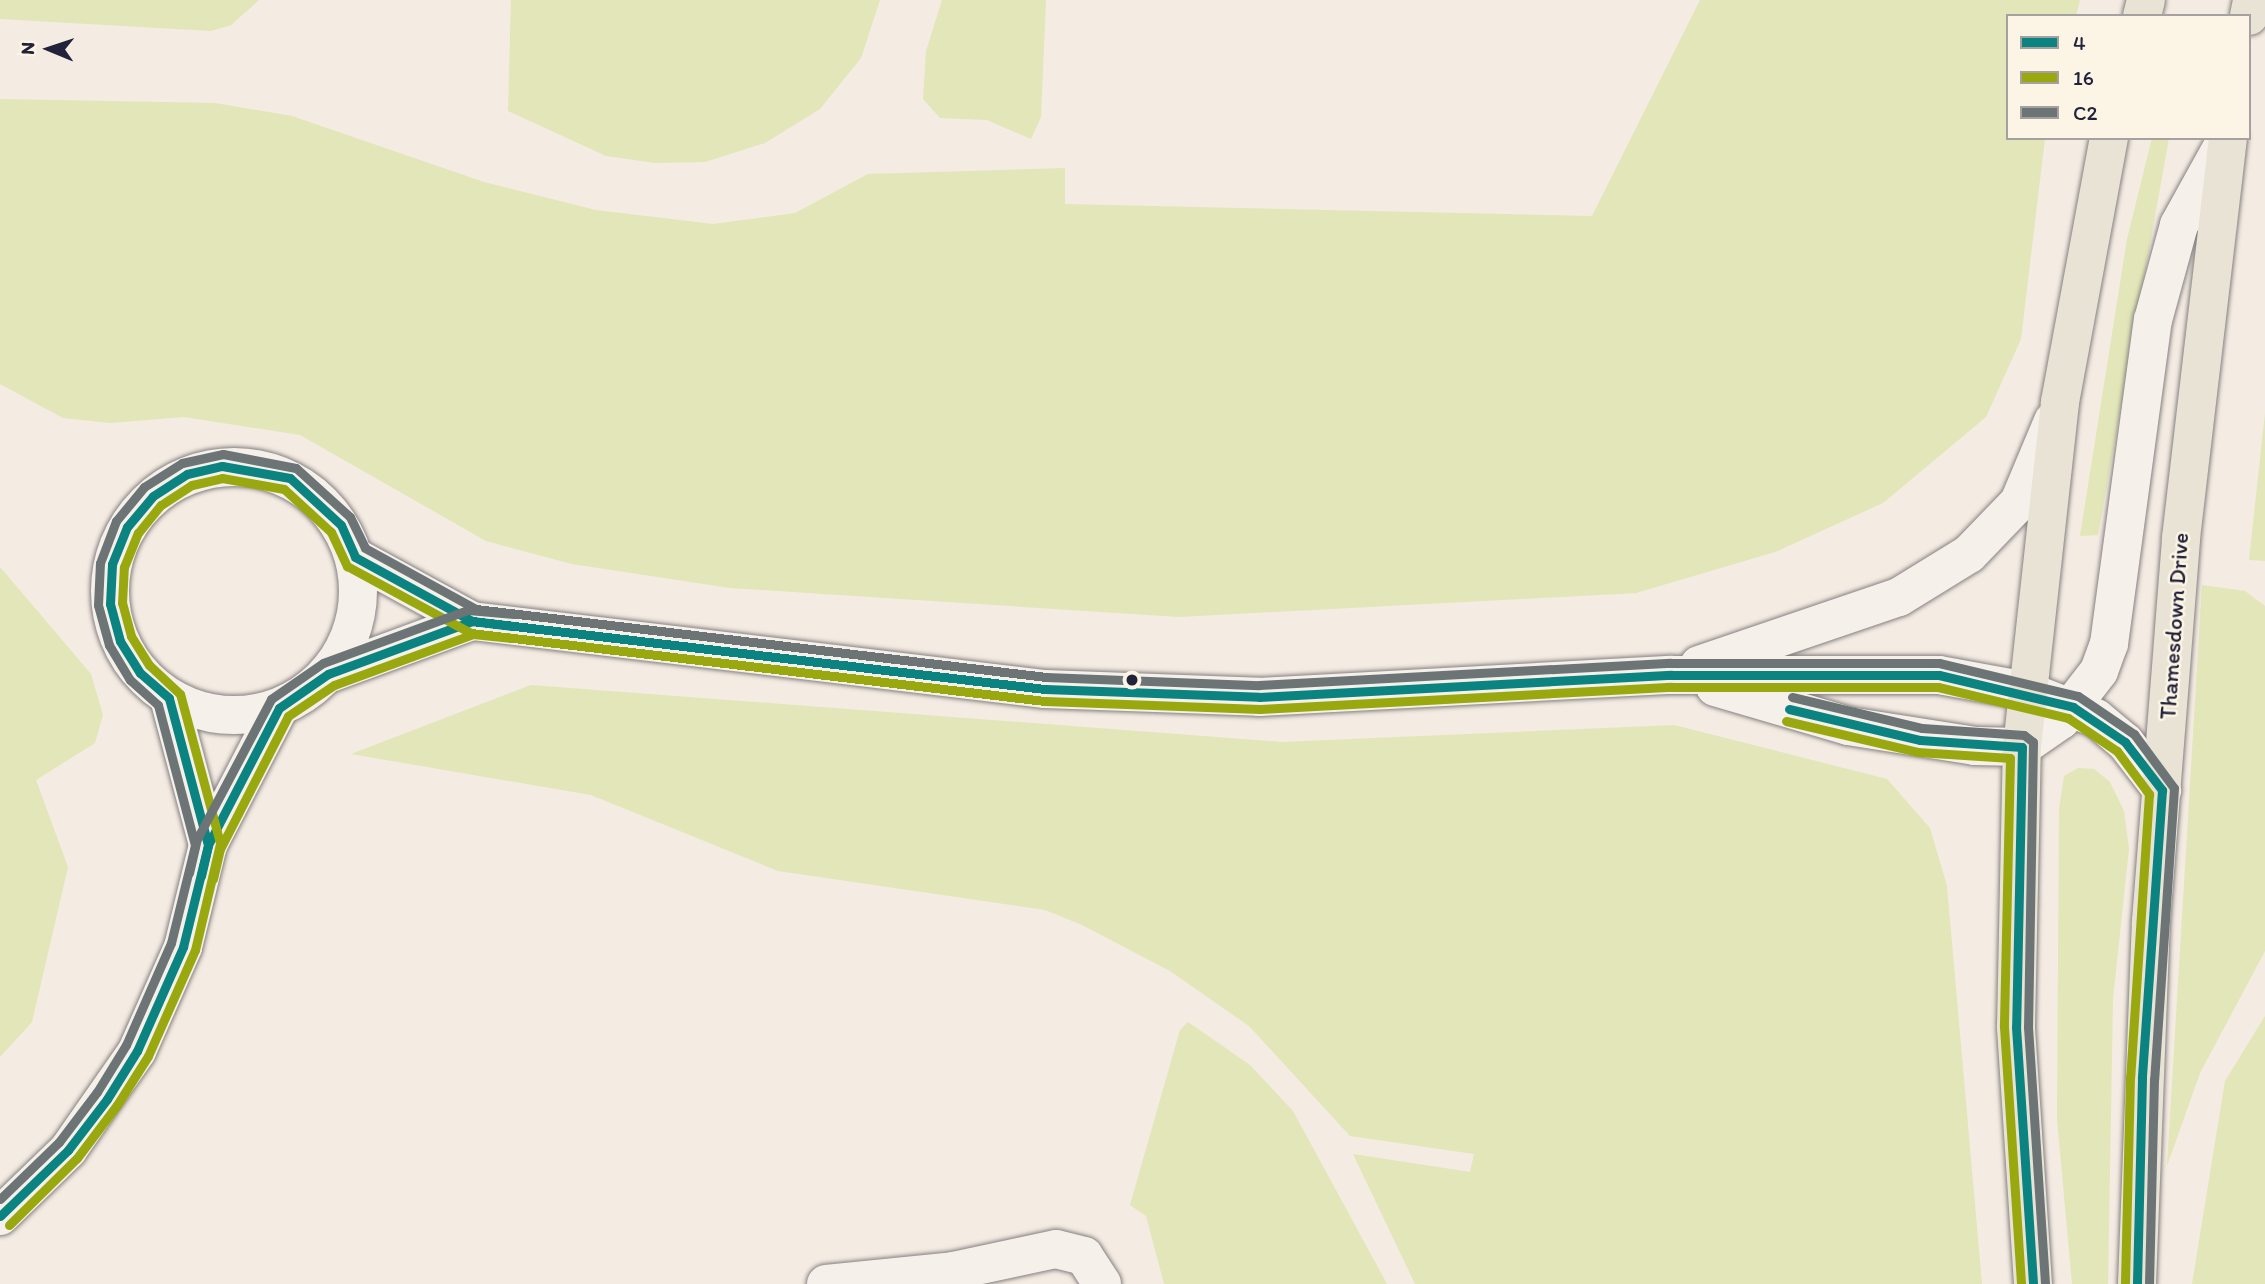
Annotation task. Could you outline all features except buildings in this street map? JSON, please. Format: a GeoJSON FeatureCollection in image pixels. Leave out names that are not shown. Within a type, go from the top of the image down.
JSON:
{"type":"FeatureCollection","features":[{"type":"Feature","properties":{"kind":"main road"},"geometry":{"type":"LineString","coordinates":[[2034,1284],[2016,1027],[2022,747],[2060,402],[2109,140]]}},
{"type":"Feature","properties":{"kind":"main road","name":"Thamesdown Drive"},"geometry":{"type":"LineString","coordinates":[[2137,1284],[2142,1078],[2180,538],[2227,140]]}},
{"type":"Feature","properties":{"kind":"street"},"geometry":{"type":"LineString","coordinates":[[1671,675],[1848,726],[1947,743],[2022,747],[2049,733],[2073,707],[2109,645],[2153,320],[2179,225],[2226,140]]}},
{"type":"Feature","properties":{"kind":"street"},"geometry":{"type":"LineString","coordinates":[[1671,675],[1899,597],[1969,554],[2020,502],[2060,402]]}},
{"type":"Feature","properties":{"kind":"street"},"geometry":{"type":"LineString","coordinates":[[328,674],[350,639],[359,598],[355,557],[341,525],[319,498],[290,478],[256,468],[187,474],[153,496],[127,527],[112,564],[110,604],[133,663],[169,698],[229,715],[279,708],[328,674],[472,621]]}},
{"type":"Feature","properties":{"kind":"street"},"geometry":{"type":"LineString","coordinates":[[355,557],[472,621],[961,681],[1193,696],[1353,694],[1671,675],[1939,675],[2027,691],[2073,707],[2125,741],[2162,790]]}},
{"type":"Feature","properties":{"kind":"street"},"geometry":{"type":"LineString","coordinates":[[169,698],[208,845]]}},
{"type":"Feature","properties":{"kind":"street"},"geometry":{"type":"LineString","coordinates":[[0,1216],[68,1150],[137,1051],[183,947],[208,845],[279,708]]}},
{"type":"Feature","properties":{"kind":"street"},"geometry":{"type":"LineString","coordinates":[[826,1284],[953,1271],[1056,1249],[1084,1256],[1102,1284]]}},
{"type":"Feature","properties":{"kind":"green space"},"geometry":{"type":"Polygon","coordinates":[[[0,0],[259,0],[231,25],[211,31],[0,19],[0,0]]]}},
{"type":"Feature","properties":{"kind":"green space"},"geometry":{"type":"Polygon","coordinates":[[[511,0],[880,0],[861,58],[820,109],[765,143],[705,162],[655,163],[606,156],[508,111],[511,0]]]}},
{"type":"Feature","properties":{"kind":"green space"},"geometry":{"type":"Polygon","coordinates":[[[942,0],[1046,0],[1041,117],[1031,139],[987,120],[940,118],[923,99],[926,51],[942,0]]]}},
{"type":"Feature","properties":{"kind":"green space"},"geometry":{"type":"Polygon","coordinates":[[[1700,0],[2080,0],[2076,14],[2006,14],[2006,140],[2045,140],[2021,339],[1986,417],[1883,503],[1775,552],[1636,593],[1179,617],[730,588],[572,564],[486,541],[300,435],[184,417],[110,423],[63,418],[0,384],[0,99],[215,103],[292,116],[484,182],[596,210],[713,224],[795,213],[868,174],[1065,168],[1065,204],[1592,216],[1700,0]]]}},
{"type":"Feature","properties":{"kind":"green space"},"geometry":{"type":"Polygon","coordinates":[[[2152,140],[2169,140],[2098,535],[2080,536],[2127,239],[2152,140]]]}},
{"type":"Feature","properties":{"kind":"green space"},"geometry":{"type":"Polygon","coordinates":[[[2265,413],[2265,561],[2249,560],[2265,413]]]}},
{"type":"Feature","properties":{"kind":"green space"},"geometry":{"type":"Polygon","coordinates":[[[0,567],[91,674],[103,715],[95,743],[36,780],[68,867],[32,1022],[0,1057],[0,567]]]}},
{"type":"Feature","properties":{"kind":"green space"},"geometry":{"type":"Polygon","coordinates":[[[2202,585],[2245,591],[2265,606],[2265,951],[2200,1073],[2167,1166],[2202,585]]]}},
{"type":"Feature","properties":{"kind":"green space"},"geometry":{"type":"Polygon","coordinates":[[[531,685],[1282,742],[1674,725],[1887,779],[1930,828],[1947,886],[1982,1284],[1415,1284],[1353,1154],[1470,1172],[1474,1154],[1350,1136],[1249,1026],[1170,971],[1082,925],[1045,910],[778,871],[591,795],[351,754],[531,685]]]}},
{"type":"Feature","properties":{"kind":"green space"},"geometry":{"type":"Polygon","coordinates":[[[2078,768],[2094,769],[2110,782],[2124,811],[2129,849],[2113,999],[2108,1284],[2072,1284],[2057,1119],[2059,809],[2064,776],[2078,768]]]}},
{"type":"Feature","properties":{"kind":"green space"},"geometry":{"type":"Polygon","coordinates":[[[2265,1016],[2265,1284],[2192,1284],[2225,1081],[2265,1016]]]}},
{"type":"Feature","properties":{"kind":"green space"},"geometry":{"type":"Polygon","coordinates":[[[1188,1022],[1250,1065],[1293,1111],[1387,1284],[1164,1284],[1146,1216],[1130,1205],[1180,1030],[1188,1022]]]}},
{"type":"Feature","properties":{"kind":"transit line","name":"C2"},"geometry":{"type":"LineString","coordinates":[[0,1199],[59,1142],[97,1092],[126,1045],[171,943],[195,845],[158,705],[130,680],[109,645],[98,605],[100,563],[116,521],[144,487],[182,463],[223,454],[296,468],[350,517],[365,548],[476,609],[1046,677],[1259,685],[1670,663],[1939,663],[2078,696],[2134,734],[2174,788],[2154,1079],[2149,1284]]}},
{"type":"Feature","properties":{"kind":"transit line","name":"4"},"geometry":{"type":"LineString","coordinates":[[0,1216],[68,1150],[107,1099],[137,1051],[183,947],[208,845],[169,698],[140,673],[120,641],[110,604],[112,564],[127,527],[153,496],[187,474],[222,466],[290,478],[341,525],[355,557],[472,621],[1045,689],[1259,697],[1671,675],[1939,675],[2073,707],[2125,742],[2162,790],[2142,1078],[2137,1284]]}},
{"type":"Feature","properties":{"kind":"transit line","name":"16"},"geometry":{"type":"LineString","coordinates":[[9,1225],[77,1158],[117,1105],[148,1056],[195,950],[220,843],[180,694],[149,665],[131,636],[122,603],[124,567],[138,533],[161,505],[192,485],[222,478],[284,489],[331,532],[347,566],[471,633],[1045,701],[1260,709],[1671,687],[1938,687],[2068,718],[2117,751],[2149,794],[2130,1077],[2125,1284]]}},
{"type":"Feature","properties":{"kind":"transit line","name":"C2"},"geometry":{"type":"LineString","coordinates":[[189,873],[197,839],[271,699],[323,663],[468,610],[514,614]]}},
{"type":"Feature","properties":{"kind":"transit line","name":"4"},"geometry":{"type":"LineString","coordinates":[[201,876],[208,845],[279,708],[328,674],[472,621],[513,626]]}},
{"type":"Feature","properties":{"kind":"transit line","name":"16"},"geometry":{"type":"LineString","coordinates":[[213,879],[220,849],[288,716],[334,685],[473,634],[512,638]]}},
{"type":"Feature","properties":{"kind":"transit line","name":"C2"},"geometry":{"type":"LineString","coordinates":[[1792,697],[1922,728],[2024,735],[2033,742],[2028,1027],[2045,1283]]}},
{"type":"Feature","properties":{"kind":"transit line","name":"4"},"geometry":{"type":"LineString","coordinates":[[1789,709],[1920,740],[2022,747]]}},
{"type":"Feature","properties":{"kind":"transit line","name":"16"},"geometry":{"type":"LineString","coordinates":[[1786,721],[1918,752],[2010,758],[2004,1027],[2021,1284]]}},
{"type":"Feature","properties":{"kind":"transit line","name":"4"},"geometry":{"type":"LineString","coordinates":[[2022,747],[2016,1027],[2033,1284]]}}]}
